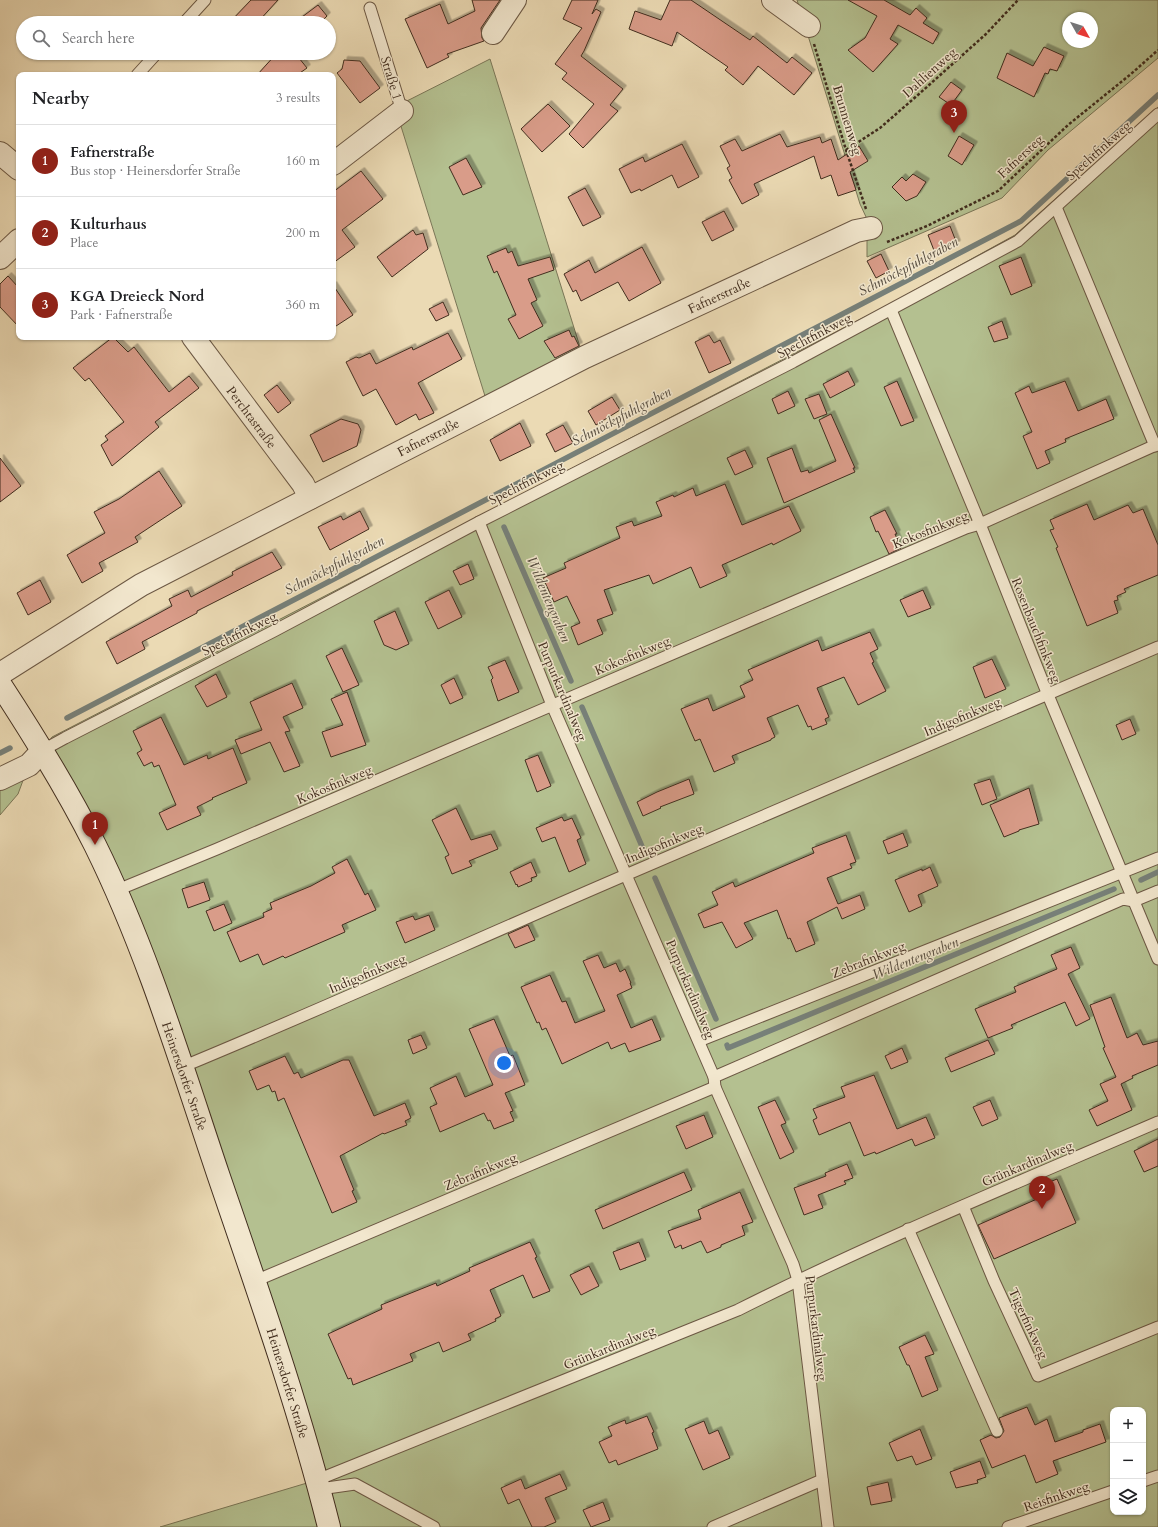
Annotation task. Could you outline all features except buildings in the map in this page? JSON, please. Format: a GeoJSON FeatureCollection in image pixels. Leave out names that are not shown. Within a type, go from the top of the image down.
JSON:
{"type":"FeatureCollection","features":[{"type":"Feature","properties":{"kind":"street"},"geometry":{"type":"LineString","coordinates":[[493,33],[515,0]]}},
{"type":"Feature","properties":{"kind":"street"},"geometry":{"type":"LineString","coordinates":[[772,0],[809,26]]}},
{"type":"Feature","properties":{"kind":"street","name":"Straße 1"},"geometry":{"type":"LineString","coordinates":[[336,162],[402,111]]}},
{"type":"Feature","properties":{"kind":"street"},"geometry":{"type":"LineString","coordinates":[[0,153],[16,166]]}},
{"type":"Feature","properties":{"kind":"street","name":"Fafnerstraße"},"geometry":{"type":"LineString","coordinates":[[0,674],[142,585],[585,357],[856,231],[874,237]]}},
{"type":"Feature","properties":{"kind":"street"},"geometry":{"type":"LineString","coordinates":[[0,258],[16,243]]}},
{"type":"Feature","properties":{"kind":"street","name":"Perchtastraße"},"geometry":{"type":"LineString","coordinates":[[195,340],[303,484],[310,498]]}},
{"type":"Feature","properties":{"kind":"street","name":"Heinersdorfer Straße"},"geometry":{"type":"LineString","coordinates":[[0,684],[43,750],[95,845],[151,978],[288,1379],[330,1527]]}},
{"type":"Feature","properties":{"kind":"street"},"geometry":{"type":"LineString","coordinates":[[0,780],[29,765],[43,750]]}},
{"type":"Feature","properties":{"kind":"lane"},"geometry":{"type":"LineString","coordinates":[[190,16],[205,0]]}},
{"type":"Feature","properties":{"kind":"lane","name":"Straße 1"},"geometry":{"type":"LineString","coordinates":[[370,8],[402,111]]}},
{"type":"Feature","properties":{"kind":"lane"},"geometry":{"type":"LineString","coordinates":[[139,72],[150,60]]}},
{"type":"Feature","properties":{"kind":"lane","name":"Spechtfinkweg"},"geometry":{"type":"LineString","coordinates":[[43,750],[267,635],[479,522],[786,366],[1018,241],[1158,114]]}},
{"type":"Feature","properties":{"kind":"lane"},"geometry":{"type":"LineString","coordinates":[[1056,207],[1157,445]]}},
{"type":"Feature","properties":{"kind":"lane","name":"Rosenbauchfinkweg"},"geometry":{"type":"LineString","coordinates":[[891,310],[980,524],[1048,696],[1158,959]]}},
{"type":"Feature","properties":{"kind":"lane","name":"Kokosfinkweg"},"geometry":{"type":"LineString","coordinates":[[115,891],[217,849],[552,704],[966,528],[980,524],[1157,445]]}},
{"type":"Feature","properties":{"kind":"lane","name":"Purpurkardinalweg"},"geometry":{"type":"LineString","coordinates":[[479,522],[552,704],[699,1041],[793,1264],[798,1280],[828,1527]]}},
{"type":"Feature","properties":{"kind":"lane","name":"Indigofinkweg"},"geometry":{"type":"LineString","coordinates":[[182,1067],[400,974],[627,874],[1048,696],[1158,647]]}},
{"type":"Feature","properties":{"kind":"lane","name":"Zebrafinkweg"},"geometry":{"type":"LineString","coordinates":[[699,1041],[1158,858]]}},
{"type":"Feature","properties":{"kind":"lane","name":"Zebrafinkweg"},"geometry":{"type":"LineString","coordinates":[[255,1281],[715,1082],[1123,899],[1134,901],[1158,891]]}},
{"type":"Feature","properties":{"kind":"lane","name":"Grünkardinalweg"},"geometry":{"type":"LineString","coordinates":[[318,1484],[738,1310],[798,1280],[908,1229],[1158,1122]]}},
{"type":"Feature","properties":{"kind":"lane","name":"Tigerfinkweg"},"geometry":{"type":"LineString","coordinates":[[963,1206],[994,1281],[1038,1376],[1158,1327]]}},
{"type":"Feature","properties":{"kind":"lane"},"geometry":{"type":"LineString","coordinates":[[908,1229],[998,1432]]}},
{"type":"Feature","properties":{"kind":"lane"},"geometry":{"type":"LineString","coordinates":[[1146,1480],[1158,1476]]}},
{"type":"Feature","properties":{"kind":"lane"},"geometry":{"type":"LineString","coordinates":[[713,1527],[822,1480]]}},
{"type":"Feature","properties":{"kind":"lane"},"geometry":{"type":"LineString","coordinates":[[318,1484],[355,1484],[434,1527]]}},
{"type":"Feature","properties":{"kind":"lane","name":"Reisfinkweg"},"geometry":{"type":"LineString","coordinates":[[1008,1527],[1110,1493]]}},
{"type":"Feature","properties":{"kind":"path","name":"Dahlienweg"},"geometry":{"type":"LineString","coordinates":[[846,150],[880,128],[920,94],[986,34],[1018,0]]}},
{"type":"Feature","properties":{"kind":"path","name":"Brunnenweg"},"geometry":{"type":"LineString","coordinates":[[809,26],[874,237]]}},
{"type":"Feature","properties":{"kind":"path","name":"Fafnersteg"},"geometry":{"type":"LineString","coordinates":[[874,237],[927,226],[998,191],[1068,125],[1158,50]]}},
{"type":"Feature","properties":{"kind":"green space"},"geometry":{"type":"Polygon","coordinates":[[[797,0],[1158,0],[1158,58],[1048,150],[1002,198],[867,257],[867,219],[860,204],[797,0]]]}},
{"type":"Feature","properties":{"kind":"green space"},"geometry":{"type":"Polygon","coordinates":[[[490,59],[580,347],[485,396],[395,107],[490,59]]]}},
{"type":"Feature","properties":{"kind":"green space"},"geometry":{"type":"Polygon","coordinates":[[[1158,107],[1158,1527],[160,1527],[317,1480],[151,978],[43,750],[52,737],[884,307],[1015,235],[1158,107]]]}},
{"type":"Feature","properties":{"kind":"green space"},"geometry":{"type":"Polygon","coordinates":[[[25,775],[18,794],[0,815],[0,787],[25,775]]]}},
{"type":"Feature","properties":{"kind":"waterway","name":"Schmöckpfuhlgraben"},"geometry":{"type":"LineString","coordinates":[[67,718],[1021,221],[1158,95]]}},
{"type":"Feature","properties":{"kind":"waterway","name":"Wildentengraben"},"geometry":{"type":"LineString","coordinates":[[504,527],[571,681]]}},
{"type":"Feature","properties":{"kind":"waterway","name":"Wildentengraben"},"geometry":{"type":"LineString","coordinates":[[582,707],[644,851]]}},
{"type":"Feature","properties":{"kind":"waterway","name":"Schmöckpfuhlgraben"},"geometry":{"type":"LineString","coordinates":[[0,753],[10,748]]}},
{"type":"Feature","properties":{"kind":"waterway","name":"Wildentengraben"},"geometry":{"type":"LineString","coordinates":[[1141,880],[1158,872]]}},
{"type":"Feature","properties":{"kind":"waterway","name":"Wildentengraben"},"geometry":{"type":"LineString","coordinates":[[655,878],[716,1019]]}},
{"type":"Feature","properties":{"kind":"waterway","name":"Wildentengraben"},"geometry":{"type":"LineString","coordinates":[[727,1045],[728,1048],[1114,889]]}},
{"type":"Feature","properties":{"kind":"place","name":"KGA Dreieck Nord"},"geometry":{"type":"Point","coordinates":[954,133]}},
{"type":"Feature","properties":{"kind":"place","name":"Fafnerstraße"},"geometry":{"type":"Point","coordinates":[95,845]}},
{"type":"Feature","properties":{"kind":"place","name":"Kulturhaus"},"geometry":{"type":"Point","coordinates":[1042,1209]}}]}
